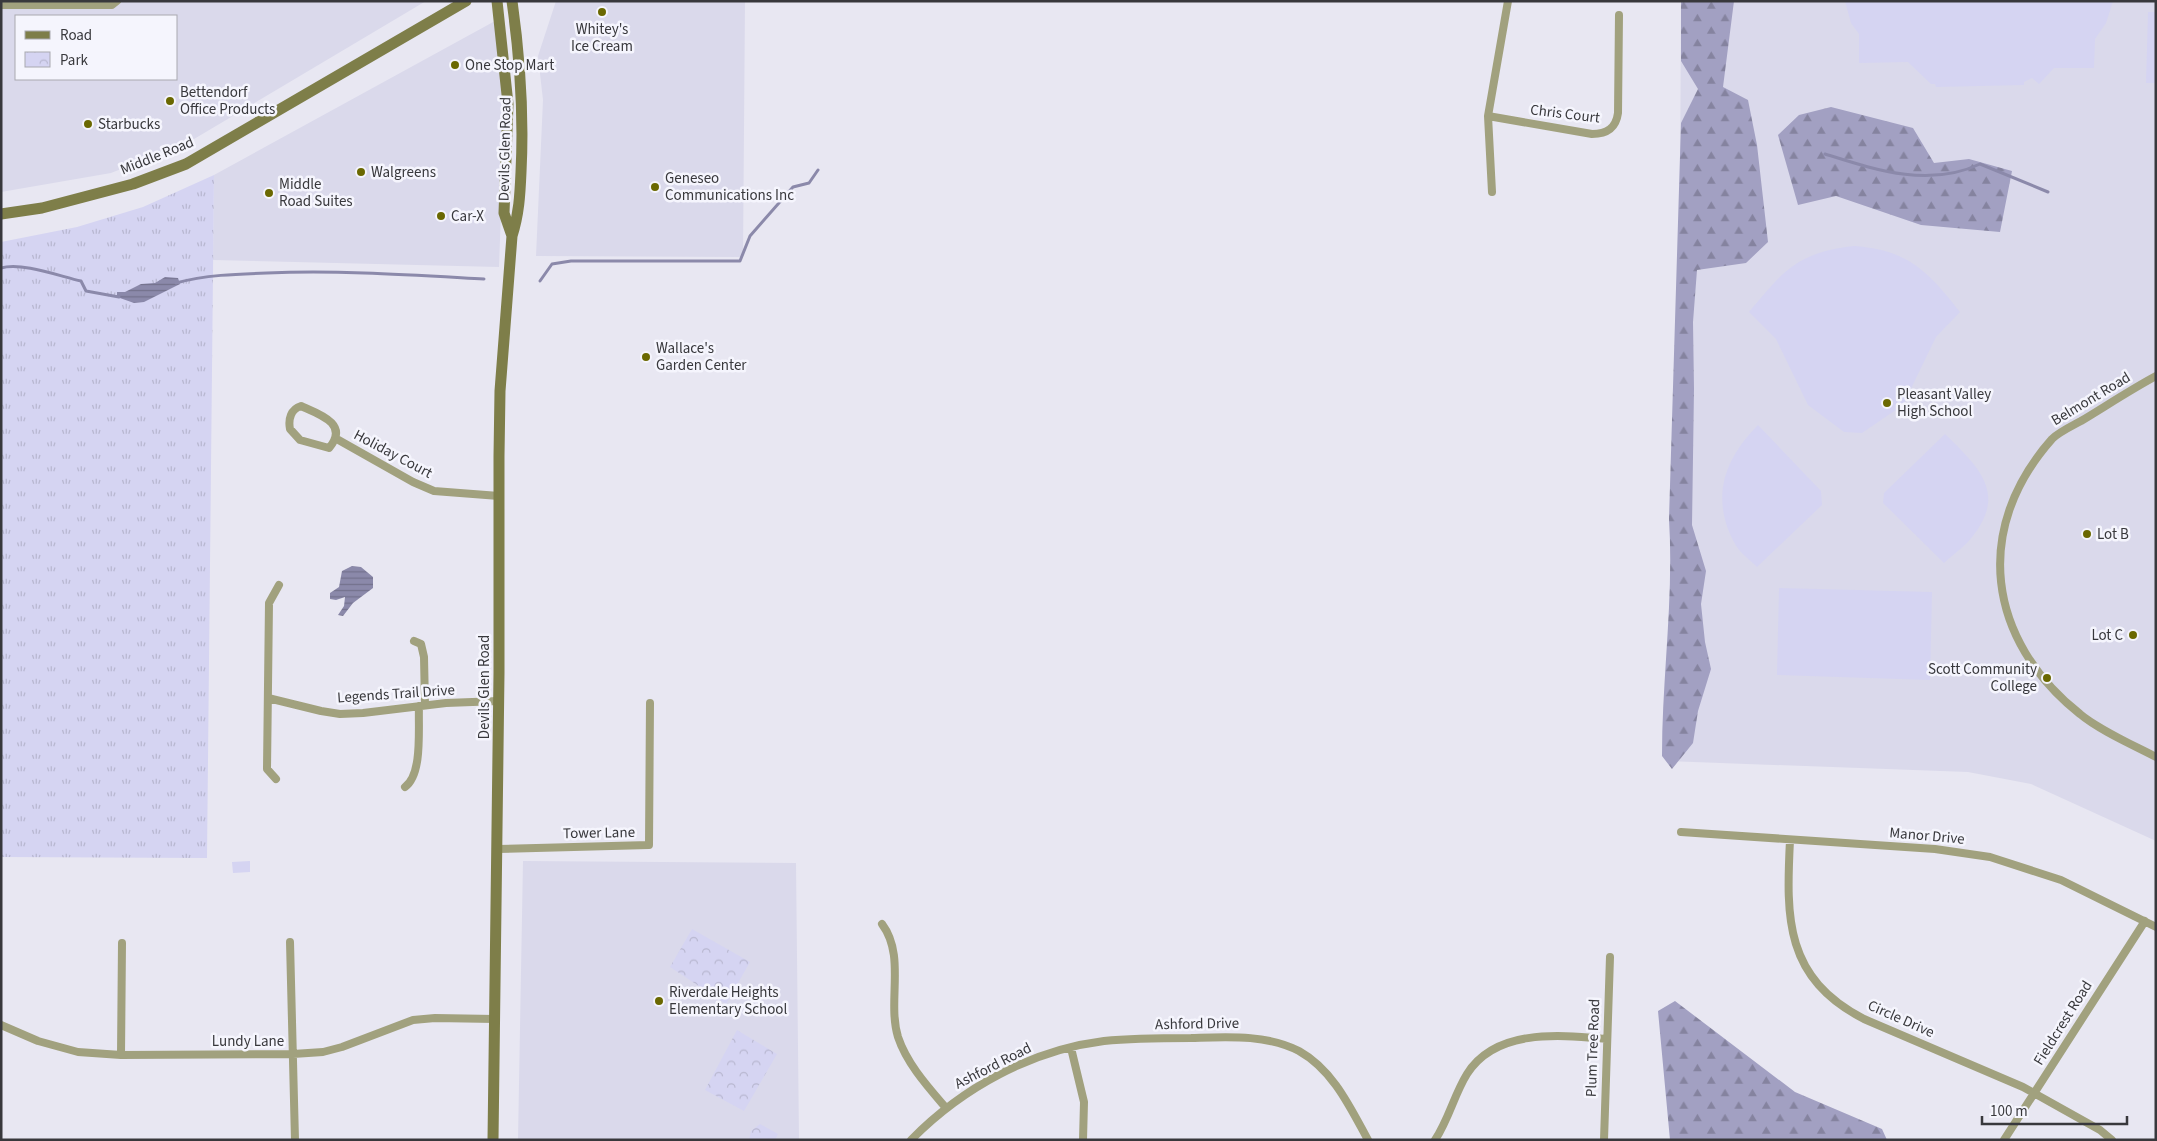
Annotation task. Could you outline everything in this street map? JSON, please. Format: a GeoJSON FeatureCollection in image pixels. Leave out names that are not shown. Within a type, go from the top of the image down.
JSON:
{"type":"FeatureCollection","features":[{"type":"Feature","properties":{"kind":"main road","name":"Middle Road"},"geometry":{"type":"LineString","coordinates":[[1,214],[42,208],[133,184],[186,164],[466,1]]}},
{"type":"Feature","properties":{"kind":"main road","name":"Devils Glen Road"},"geometry":{"type":"LineString","coordinates":[[497,1],[508,104],[504,213],[512,236]]}},
{"type":"Feature","properties":{"kind":"main road","name":"Devils Glen Road"},"geometry":{"type":"LineString","coordinates":[[493,1140],[499,701],[500,391],[512,236],[519,215],[523,119],[521,72],[512,1]]}},
{"type":"Feature","properties":{"kind":"street"},"geometry":{"type":"LineString","coordinates":[[1,5],[112,5],[117,1]]}},
{"type":"Feature","properties":{"kind":"street"},"geometry":{"type":"LineString","coordinates":[[1492,192],[1488,116],[1508,1]]}},
{"type":"Feature","properties":{"kind":"street","name":"Chris Court"},"geometry":{"type":"LineString","coordinates":[[1488,116],[1592,134],[1601,134],[1609,131],[1617,120],[1618,113],[1619,15]]}},
{"type":"Feature","properties":{"kind":"street","name":"Belmont Road"},"geometry":{"type":"LineString","coordinates":[[2156,376],[2053,438],[2028,472],[2006,514],[2000,541],[2000,570],[2004,602],[2014,632],[2034,665],[2054,690],[2081,715],[2156,757]]}},
{"type":"Feature","properties":{"kind":"street","name":"Holiday Court"},"geometry":{"type":"LineString","coordinates":[[301,406],[324,415],[334,424],[335,438],[329,448],[300,440],[290,429],[291,414],[297,407],[301,406]]}},
{"type":"Feature","properties":{"kind":"street","name":"Holiday Court"},"geometry":{"type":"LineString","coordinates":[[335,438],[434,492],[499,496]]}},
{"type":"Feature","properties":{"kind":"street"},"geometry":{"type":"LineString","coordinates":[[276,779],[267,769],[269,603],[279,585]]}},
{"type":"Feature","properties":{"kind":"street"},"geometry":{"type":"LineString","coordinates":[[405,787],[411,782],[417,762],[422,706],[424,657],[421,644],[414,641]]}},
{"type":"Feature","properties":{"kind":"street","name":"Legends Trail Drive"},"geometry":{"type":"LineString","coordinates":[[268,698],[340,714],[499,701]]}},
{"type":"Feature","properties":{"kind":"street","name":"Tower Lane"},"geometry":{"type":"LineString","coordinates":[[497,849],[649,845],[650,703]]}},
{"type":"Feature","properties":{"kind":"street","name":"Manor Drive"},"geometry":{"type":"LineString","coordinates":[[1681,832],[1935,849],[1990,857],[2060,880],[2156,927]]}},
{"type":"Feature","properties":{"kind":"street","name":"Circle Drive"},"geometry":{"type":"LineString","coordinates":[[1790,840],[1788,915],[1796,946],[1817,983],[1848,1010],[1864,1019],[2014,1084],[2100,1130],[2112,1140]]}},
{"type":"Feature","properties":{"kind":"street","name":"Fieldcrest Road"},"geometry":{"type":"LineString","coordinates":[[2004,1140],[2145,921]]}},
{"type":"Feature","properties":{"kind":"street"},"geometry":{"type":"LineString","coordinates":[[882,924],[891,935],[895,960],[895,1023],[899,1039],[918,1075],[946,1108]]}},
{"type":"Feature","properties":{"kind":"street"},"geometry":{"type":"LineString","coordinates":[[290,942],[294,1140]]}},
{"type":"Feature","properties":{"kind":"street"},"geometry":{"type":"LineString","coordinates":[[121,1055],[122,943]]}},
{"type":"Feature","properties":{"kind":"street","name":"Plum Tree Road"},"geometry":{"type":"LineString","coordinates":[[1604,1140],[1610,957]]}},
{"type":"Feature","properties":{"kind":"street","name":"Lundy Lane"},"geometry":{"type":"LineString","coordinates":[[1,1025],[38,1041],[78,1052],[121,1055],[293,1054],[322,1052],[342,1047],[413,1020],[494,1018]]}},
{"type":"Feature","properties":{"kind":"street","name":"Ashford Drive"},"geometry":{"type":"LineString","coordinates":[[1071,1048],[1128,1039],[1243,1036],[1278,1044],[1299,1051],[1325,1070],[1347,1102],[1368,1140]]}},
{"type":"Feature","properties":{"kind":"street"},"geometry":{"type":"LineString","coordinates":[[1435,1140],[1444,1126],[1466,1076],[1476,1062],[1489,1052],[1516,1040],[1534,1037],[1607,1039]]}},
{"type":"Feature","properties":{"kind":"street"},"geometry":{"type":"LineString","coordinates":[[1071,1048],[1084,1102],[1083,1140]]}},
{"type":"Feature","properties":{"kind":"street","name":"Ashford Road"},"geometry":{"type":"LineString","coordinates":[[912,1140],[965,1093],[1018,1066],[1071,1048]]}},
{"type":"Feature","properties":{"kind":"shaded area"},"geometry":{"type":"Polygon","coordinates":[[[1,1],[426,1],[189,142],[111,173],[1,192],[1,1]]]}},
{"type":"Feature","properties":{"kind":"shaded area"},"geometry":{"type":"Polygon","coordinates":[[[556,1],[745,1],[743,257],[536,256],[543,100],[538,56],[556,1]]]}},
{"type":"Feature","properties":{"kind":"shaded area","name":"Pleasant Valley High School"},"geometry":{"type":"Polygon","coordinates":[[[1681,1],[2156,1],[2156,841],[2031,784],[1968,772],[1666,761],[1680,200],[1681,1]]]}},
{"type":"Feature","properties":{"kind":"shaded area"},"geometry":{"type":"Polygon","coordinates":[[[495,21],[505,101],[499,267],[213,260],[214,175],[495,21]]]}},
{"type":"Feature","properties":{"kind":"shaded area"},"geometry":{"type":"Polygon","coordinates":[[[165,277],[178,278],[180,284],[144,302],[134,303],[117,297],[117,292],[125,292],[141,284],[155,283],[165,277]]]}},
{"type":"Feature","properties":{"kind":"shaded area"},"geometry":{"type":"Polygon","coordinates":[[[352,566],[361,567],[373,577],[373,588],[353,603],[343,616],[338,615],[344,606],[345,597],[336,600],[330,599],[330,593],[339,587],[342,571],[352,566]]]}},
{"type":"Feature","properties":{"kind":"shaded area","name":"Riverdale Heights Elementary School"},"geometry":{"type":"Polygon","coordinates":[[[523,861],[796,863],[799,1140],[518,1140],[523,861]]]}},
{"type":"Feature","properties":{"kind":"green space"},"geometry":{"type":"Polygon","coordinates":[[[1681,1],[1734,1],[1723,87],[1748,100],[1757,145],[1768,242],[1746,263],[1697,270],[1693,322],[1692,525],[1706,571],[1701,604],[1705,642],[1711,669],[1698,711],[1693,743],[1672,769],[1662,756],[1670,578],[1669,519],[1681,123],[1698,89],[1681,61],[1681,1]]]}},
{"type":"Feature","properties":{"kind":"green space"},"geometry":{"type":"Polygon","coordinates":[[[1845,1],[2113,1],[2106,23],[2095,39],[2094,68],[2054,68],[2039,84],[2032,78],[2024,82],[2024,85],[1936,87],[1935,84],[1931,84],[1908,62],[1859,63],[1859,34],[1851,23],[1845,1]]]}},
{"type":"Feature","properties":{"kind":"green space"},"geometry":{"type":"Polygon","coordinates":[[[2148,12],[2156,12],[2156,83],[2146,83],[2148,12]]]}},
{"type":"Feature","properties":{"kind":"green space"},"geometry":{"type":"Polygon","coordinates":[[[1831,107],[1913,128],[1934,163],[1969,159],[2012,171],[2000,232],[1921,225],[1836,196],[1798,205],[1778,135],[1799,115],[1831,107]]]}},
{"type":"Feature","properties":{"kind":"green space"},"geometry":{"type":"Polygon","coordinates":[[[214,175],[207,858],[1,857],[1,242],[77,227],[143,207],[214,175]]]}},
{"type":"Feature","properties":{"kind":"green space"},"geometry":{"type":"Polygon","coordinates":[[[1854,246],[1889,252],[1915,265],[1938,285],[1960,312],[1936,337],[1903,405],[1862,433],[1844,432],[1808,405],[1776,339],[1749,312],[1772,285],[1793,266],[1819,253],[1854,246]]]}},
{"type":"Feature","properties":{"kind":"green space"},"geometry":{"type":"Polygon","coordinates":[[[1758,425],[1821,491],[1822,505],[1757,567],[1735,544],[1727,527],[1722,496],[1724,480],[1729,466],[1746,438],[1758,425]]]}},
{"type":"Feature","properties":{"kind":"green space"},"geometry":{"type":"Polygon","coordinates":[[[1945,434],[1979,472],[1986,484],[1988,497],[1986,511],[1980,526],[1967,543],[1944,563],[1883,503],[1884,493],[1945,434]]]}},
{"type":"Feature","properties":{"kind":"green space"},"geometry":{"type":"Polygon","coordinates":[[[1779,588],[1932,592],[1930,680],[1777,675],[1779,588]]]}},
{"type":"Feature","properties":{"kind":"green space"},"geometry":{"type":"Polygon","coordinates":[[[250,861],[250,872],[233,873],[232,862],[250,861]]]}},
{"type":"Feature","properties":{"kind":"green space"},"geometry":{"type":"Polygon","coordinates":[[[692,929],[750,962],[726,1004],[670,967],[692,929]]]}},
{"type":"Feature","properties":{"kind":"green space"},"geometry":{"type":"Polygon","coordinates":[[[1675,1001],[1795,1092],[1882,1129],[1887,1140],[1670,1140],[1658,1011],[1675,1001]]]}},
{"type":"Feature","properties":{"kind":"green space"},"geometry":{"type":"Polygon","coordinates":[[[737,1030],[777,1054],[744,1111],[705,1090],[737,1030]]]}},
{"type":"Feature","properties":{"kind":"green space"},"geometry":{"type":"Polygon","coordinates":[[[760,1124],[778,1134],[775,1140],[749,1140],[751,1131],[760,1124]]]}},
{"type":"Feature","properties":{"kind":"waterway"},"geometry":{"type":"LineString","coordinates":[[1825,154],[1883,171],[1922,176],[1961,171],[1980,164],[2048,192]]}},
{"type":"Feature","properties":{"kind":"waterway"},"geometry":{"type":"LineString","coordinates":[[540,281],[552,264],[571,261],[740,261],[750,236],[793,187],[809,183],[818,170]]}},
{"type":"Feature","properties":{"kind":"waterway"},"geometry":{"type":"LineString","coordinates":[[1,268],[19,267],[41,270],[81,281],[86,291],[119,297]]}},
{"type":"Feature","properties":{"kind":"waterway"},"geometry":{"type":"LineString","coordinates":[[176,283],[221,275],[294,272],[376,273],[484,279]]}},
{"type":"Feature","properties":{"kind":"place","name":"Whitey's Ice Cream"},"geometry":{"type":"Point","coordinates":[602,12]}},
{"type":"Feature","properties":{"kind":"place","name":"One Stop Mart"},"geometry":{"type":"Point","coordinates":[455,65]}},
{"type":"Feature","properties":{"kind":"place","name":"Bettendorf Office Products"},"geometry":{"type":"Point","coordinates":[170,101]}},
{"type":"Feature","properties":{"kind":"place","name":"Starbucks"},"geometry":{"type":"Point","coordinates":[88,124]}},
{"type":"Feature","properties":{"kind":"place","name":"Walgreens"},"geometry":{"type":"Point","coordinates":[361,172]}},
{"type":"Feature","properties":{"kind":"place","name":"Geneseo Communications Inc"},"geometry":{"type":"Point","coordinates":[655,187]}},
{"type":"Feature","properties":{"kind":"place","name":"Middle Road Suites"},"geometry":{"type":"Point","coordinates":[269,193]}},
{"type":"Feature","properties":{"kind":"place","name":"Car-X"},"geometry":{"type":"Point","coordinates":[441,216]}},
{"type":"Feature","properties":{"kind":"place","name":"Wallace's Garden Center"},"geometry":{"type":"Point","coordinates":[646,357]}},
{"type":"Feature","properties":{"kind":"place","name":"Pleasant Valley High School"},"geometry":{"type":"Point","coordinates":[1887,403]}},
{"type":"Feature","properties":{"kind":"place","name":"Lot B"},"geometry":{"type":"Point","coordinates":[2087,534]}},
{"type":"Feature","properties":{"kind":"place","name":"Lot C"},"geometry":{"type":"Point","coordinates":[2133,635]}},
{"type":"Feature","properties":{"kind":"place","name":"Scott Community College"},"geometry":{"type":"Point","coordinates":[2047,678]}},
{"type":"Feature","properties":{"kind":"place","name":"Riverdale Heights Elementary School"},"geometry":{"type":"Point","coordinates":[659,1001]}}]}
